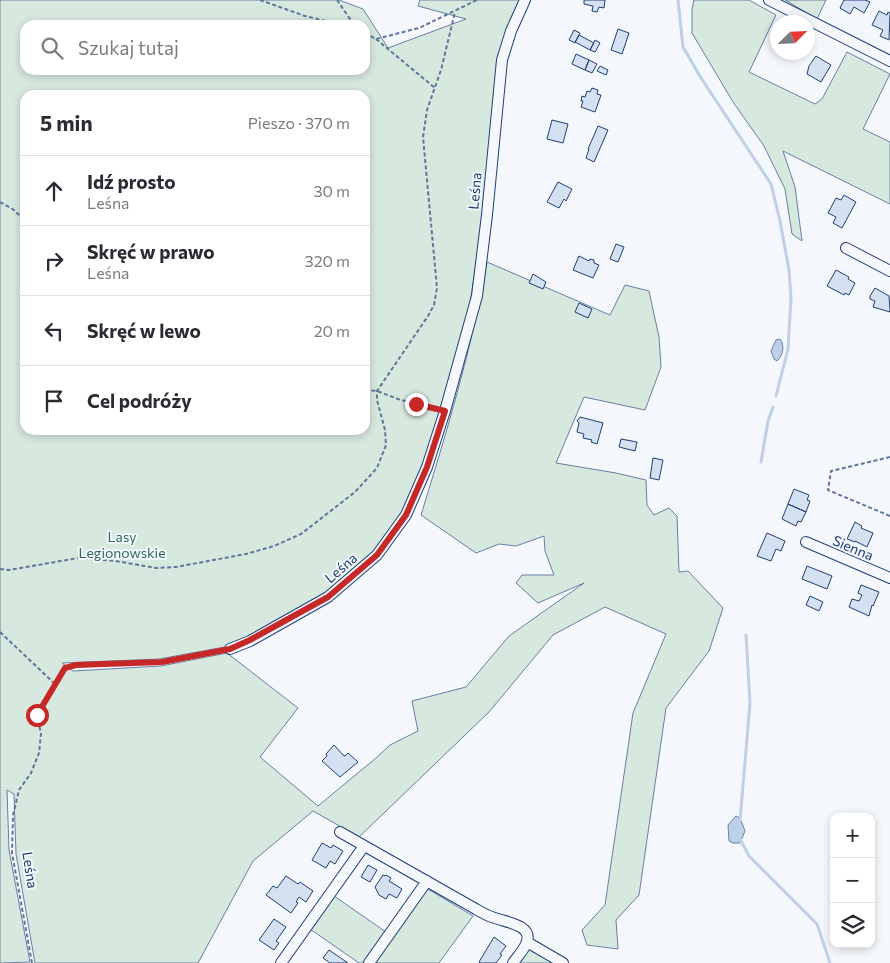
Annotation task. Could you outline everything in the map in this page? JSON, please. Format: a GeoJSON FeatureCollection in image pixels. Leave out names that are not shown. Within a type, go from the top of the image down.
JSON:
{"type":"FeatureCollection","features":[{"type":"Feature","properties":{"kind":"street","name":"Leśna"},"geometry":{"type":"LineString","coordinates":[[230,649],[328,597],[377,555],[406,515],[427,467],[445,411],[477,296],[487,216],[502,60],[510,32],[525,0]]}},
{"type":"Feature","properties":{"kind":"street"},"geometry":{"type":"LineString","coordinates":[[769,0],[890,61]]}},
{"type":"Feature","properties":{"kind":"street"},"geometry":{"type":"LineString","coordinates":[[846,248],[890,271]]}},
{"type":"Feature","properties":{"kind":"street","name":"Sienna"},"geometry":{"type":"LineString","coordinates":[[806,542],[890,578]]}},
{"type":"Feature","properties":{"kind":"street"},"geometry":{"type":"LineString","coordinates":[[340,832],[488,916],[517,924],[523,929],[528,942],[513,963]]}},
{"type":"Feature","properties":{"kind":"street"},"geometry":{"type":"LineString","coordinates":[[281,963],[364,846]]}},
{"type":"Feature","properties":{"kind":"street"},"geometry":{"type":"LineString","coordinates":[[369,963],[427,881]]}},
{"type":"Feature","properties":{"kind":"street"},"geometry":{"type":"LineString","coordinates":[[528,942],[563,963]]}},
{"type":"Feature","properties":{"kind":"path"},"geometry":{"type":"LineString","coordinates":[[260,0],[322,20]]}},
{"type":"Feature","properties":{"kind":"path"},"geometry":{"type":"LineString","coordinates":[[337,0],[351,20]]}},
{"type":"Feature","properties":{"kind":"path"},"geometry":{"type":"LineString","coordinates":[[376,39],[419,28],[477,0]]}},
{"type":"Feature","properties":{"kind":"path"},"geometry":{"type":"LineString","coordinates":[[0,569],[9,570],[78,558],[116,561],[156,568],[176,567],[246,554],[274,546],[301,534],[355,492],[377,468],[386,445],[377,391],[434,305],[436,273],[423,137],[427,110],[441,70],[455,12]]}},
{"type":"Feature","properties":{"kind":"path"},"geometry":{"type":"LineString","coordinates":[[370,36],[435,88]]}},
{"type":"Feature","properties":{"kind":"path"},"geometry":{"type":"LineString","coordinates":[[0,202],[14,210],[20,217]]}},
{"type":"Feature","properties":{"kind":"path"},"geometry":{"type":"LineString","coordinates":[[370,390],[445,411]]}},
{"type":"Feature","properties":{"kind":"path"},"geometry":{"type":"LineString","coordinates":[[890,457],[831,470],[828,490],[890,516]]}},
{"type":"Feature","properties":{"kind":"path"},"geometry":{"type":"LineString","coordinates":[[0,632],[56,684]]}},
{"type":"Feature","properties":{"kind":"path","name":"Leśna"},"geometry":{"type":"LineString","coordinates":[[32,963],[12,854],[13,815],[19,790],[31,773],[39,753],[41,734],[37,715],[65,668],[76,665],[162,662],[230,649]]}},
{"type":"Feature","properties":{"kind":"green space","name":"Lasy Legionowskie"},"geometry":{"type":"Polygon","coordinates":[[[0,0],[339,0],[363,9],[388,48],[466,19],[418,6],[420,0],[522,0],[507,55],[470,304],[425,466],[402,515],[376,552],[322,599],[230,646],[159,659],[62,663],[73,671],[161,666],[227,653],[298,708],[260,757],[318,806],[390,745],[418,731],[412,701],[466,687],[509,636],[584,583],[538,603],[516,583],[522,575],[554,575],[545,551],[544,536],[516,546],[499,544],[476,553],[421,515],[466,358],[487,262],[610,315],[625,285],[649,291],[659,337],[661,367],[645,410],[584,397],[556,463],[646,480],[647,505],[654,515],[669,508],[677,516],[679,572],[688,571],[723,608],[709,651],[666,708],[639,895],[616,920],[618,949],[587,945],[582,930],[605,905],[633,713],[666,634],[605,607],[553,635],[489,712],[359,837],[313,811],[253,861],[198,963],[35,963],[16,854],[14,794],[7,790],[9,850],[30,962],[0,963],[0,0]]]}},
{"type":"Feature","properties":{"kind":"green space"},"geometry":{"type":"Polygon","coordinates":[[[694,0],[749,0],[776,15],[770,15],[770,28],[749,72],[815,104],[822,99],[847,52],[890,74],[863,129],[890,142],[890,204],[783,151],[795,187],[802,241],[792,234],[785,189],[764,146],[733,102],[692,33],[694,0]]]}},
{"type":"Feature","properties":{"kind":"green space"},"geometry":{"type":"Polygon","coordinates":[[[785,0],[826,0],[817,19],[815,15],[810,15],[785,0]]]}},
{"type":"Feature","properties":{"kind":"green space"},"geometry":{"type":"Polygon","coordinates":[[[428,889],[473,916],[439,963],[378,963],[374,961],[425,890],[428,889]]]}},
{"type":"Feature","properties":{"kind":"green space"},"geometry":{"type":"Polygon","coordinates":[[[334,896],[386,932],[363,963],[359,963],[310,929],[334,896]]]}},
{"type":"Feature","properties":{"kind":"green space"},"geometry":{"type":"Polygon","coordinates":[[[528,948],[554,963],[518,963],[528,948]]]}},
{"type":"Feature","properties":{"kind":"water"},"geometry":{"type":"Polygon","coordinates":[[[780,339],[783,350],[777,361],[774,359],[771,351],[776,340],[780,339]]]}},
{"type":"Feature","properties":{"kind":"water"},"geometry":{"type":"Polygon","coordinates":[[[736,816],[740,818],[745,831],[740,843],[729,841],[728,825],[736,816]]]}},
{"type":"Feature","properties":{"kind":"building"},"geometry":{"type":"Polygon","coordinates":[[[584,0],[605,0],[604,8],[599,7],[597,12],[592,11],[593,6],[584,4],[584,0]]]}},
{"type":"Feature","properties":{"kind":"building"},"geometry":{"type":"Polygon","coordinates":[[[844,0],[865,0],[870,2],[864,13],[854,7],[850,14],[840,8],[844,0]]]}},
{"type":"Feature","properties":{"kind":"building"},"geometry":{"type":"Polygon","coordinates":[[[879,11],[887,15],[888,12],[890,13],[889,40],[880,36],[883,30],[872,25],[879,11]]]}},
{"type":"Feature","properties":{"kind":"building"},"geometry":{"type":"Polygon","coordinates":[[[618,29],[629,33],[622,54],[611,50],[618,29]]]}},
{"type":"Feature","properties":{"kind":"building"},"geometry":{"type":"Polygon","coordinates":[[[574,30],[580,33],[575,43],[569,40],[574,30]]]}},
{"type":"Feature","properties":{"kind":"building"},"geometry":{"type":"Polygon","coordinates":[[[579,35],[594,43],[590,50],[575,42],[579,35]]]}},
{"type":"Feature","properties":{"kind":"building"},"geometry":{"type":"Polygon","coordinates":[[[595,40],[600,43],[595,52],[590,50],[595,40]]]}},
{"type":"Feature","properties":{"kind":"building"},"geometry":{"type":"Polygon","coordinates":[[[576,54],[589,60],[585,70],[572,64],[576,54]]]}},
{"type":"Feature","properties":{"kind":"building"},"geometry":{"type":"Polygon","coordinates":[[[816,56],[831,65],[821,82],[807,74],[809,66],[816,56]]]}},
{"type":"Feature","properties":{"kind":"building"},"geometry":{"type":"Polygon","coordinates":[[[589,60],[597,64],[592,73],[585,70],[589,60]]]}},
{"type":"Feature","properties":{"kind":"building"},"geometry":{"type":"Polygon","coordinates":[[[600,66],[608,70],[606,75],[597,71],[600,66]]]}},
{"type":"Feature","properties":{"kind":"building"},"geometry":{"type":"Polygon","coordinates":[[[592,88],[598,90],[597,94],[601,95],[595,112],[581,107],[582,96],[585,97],[587,91],[590,92],[592,88]]]}},
{"type":"Feature","properties":{"kind":"building"},"geometry":{"type":"Polygon","coordinates":[[[552,120],[568,124],[563,143],[547,139],[552,120]]]}},
{"type":"Feature","properties":{"kind":"building"},"geometry":{"type":"Polygon","coordinates":[[[598,126],[608,130],[594,162],[586,158],[598,126]]]}},
{"type":"Feature","properties":{"kind":"building"},"geometry":{"type":"Polygon","coordinates":[[[558,182],[572,189],[566,201],[564,199],[559,208],[547,202],[558,182]]]}},
{"type":"Feature","properties":{"kind":"building"},"geometry":{"type":"Polygon","coordinates":[[[844,195],[856,202],[842,228],[833,223],[836,217],[828,213],[836,198],[841,200],[844,195]]]}},
{"type":"Feature","properties":{"kind":"building"},"geometry":{"type":"Polygon","coordinates":[[[616,244],[624,247],[618,262],[610,259],[616,244]]]}},
{"type":"Feature","properties":{"kind":"building"},"geometry":{"type":"Polygon","coordinates":[[[579,256],[589,261],[590,259],[594,260],[594,263],[599,265],[593,278],[573,270],[579,256]]]}},
{"type":"Feature","properties":{"kind":"building"},"geometry":{"type":"Polygon","coordinates":[[[836,270],[849,277],[848,279],[855,283],[849,295],[845,293],[844,295],[827,286],[836,270]]]}},
{"type":"Feature","properties":{"kind":"building"},"geometry":{"type":"Polygon","coordinates":[[[533,274],[546,282],[543,289],[529,283],[533,274]]]}},
{"type":"Feature","properties":{"kind":"building"},"geometry":{"type":"Polygon","coordinates":[[[875,288],[889,296],[890,312],[873,307],[875,301],[870,299],[870,296],[875,288]]]}},
{"type":"Feature","properties":{"kind":"building"},"geometry":{"type":"Polygon","coordinates":[[[579,303],[592,309],[588,318],[575,312],[579,303]]]}},
{"type":"Feature","properties":{"kind":"building"},"geometry":{"type":"Polygon","coordinates":[[[580,417],[603,423],[597,444],[591,442],[592,440],[583,438],[584,434],[577,432],[579,423],[577,421],[580,417]]]}},
{"type":"Feature","properties":{"kind":"building"},"geometry":{"type":"Polygon","coordinates":[[[621,439],[637,442],[635,451],[619,447],[621,439]]]}},
{"type":"Feature","properties":{"kind":"building"},"geometry":{"type":"Polygon","coordinates":[[[653,458],[663,460],[659,480],[650,478],[653,458]]]}},
{"type":"Feature","properties":{"kind":"building"},"geometry":{"type":"Polygon","coordinates":[[[794,489],[809,495],[807,500],[810,501],[806,512],[788,504],[794,489]]]}},
{"type":"Feature","properties":{"kind":"building"},"geometry":{"type":"Polygon","coordinates":[[[788,504],[806,512],[801,522],[798,521],[796,526],[782,519],[788,504]]]}},
{"type":"Feature","properties":{"kind":"building"},"geometry":{"type":"Polygon","coordinates":[[[855,522],[862,526],[861,528],[873,533],[867,547],[847,539],[855,522]]]}},
{"type":"Feature","properties":{"kind":"building"},"geometry":{"type":"Polygon","coordinates":[[[767,533],[785,541],[781,551],[776,549],[771,561],[757,556],[767,533]]]}},
{"type":"Feature","properties":{"kind":"building"},"geometry":{"type":"Polygon","coordinates":[[[807,566],[832,576],[827,589],[802,579],[807,566]]]}},
{"type":"Feature","properties":{"kind":"building"},"geometry":{"type":"Polygon","coordinates":[[[861,585],[879,592],[869,616],[849,607],[852,599],[859,601],[862,595],[858,593],[861,585]]]}},
{"type":"Feature","properties":{"kind":"building"},"geometry":{"type":"Polygon","coordinates":[[[810,596],[823,602],[819,611],[806,605],[810,596]]]}},
{"type":"Feature","properties":{"kind":"building"},"geometry":{"type":"Polygon","coordinates":[[[334,745],[343,755],[345,756],[348,753],[358,762],[340,777],[322,761],[334,745]]]}},
{"type":"Feature","properties":{"kind":"building"},"geometry":{"type":"Polygon","coordinates":[[[322,843],[331,848],[333,845],[343,851],[335,864],[330,861],[326,868],[312,860],[322,843]]]}},
{"type":"Feature","properties":{"kind":"building"},"geometry":{"type":"Polygon","coordinates":[[[368,865],[377,870],[370,882],[361,877],[368,865]]]}},
{"type":"Feature","properties":{"kind":"building"},"geometry":{"type":"Polygon","coordinates":[[[383,875],[391,878],[389,881],[402,889],[397,898],[389,894],[386,899],[379,895],[375,887],[383,875]]]}},
{"type":"Feature","properties":{"kind":"building"},"geometry":{"type":"Polygon","coordinates":[[[286,876],[298,884],[300,882],[313,891],[306,902],[299,897],[296,902],[298,903],[291,913],[266,895],[273,886],[277,888],[286,876]]]}},
{"type":"Feature","properties":{"kind":"building"},"geometry":{"type":"Polygon","coordinates":[[[274,919],[286,927],[276,941],[279,943],[274,950],[259,940],[274,919]]]}},
{"type":"Feature","properties":{"kind":"building"},"geometry":{"type":"Polygon","coordinates":[[[494,937],[506,946],[500,954],[502,955],[496,963],[480,963],[479,962],[494,937]]]}},
{"type":"Feature","properties":{"kind":"building"},"geometry":{"type":"Polygon","coordinates":[[[329,950],[348,963],[330,963],[323,958],[329,950]]]}},
{"type":"Feature","properties":{"kind":"waterway"},"geometry":{"type":"LineString","coordinates":[[678,0],[683,47],[701,78],[771,184],[789,270],[791,298],[788,349],[776,396]]}},
{"type":"Feature","properties":{"kind":"waterway"},"geometry":{"type":"LineString","coordinates":[[761,462],[768,421],[773,407]]}},
{"type":"Feature","properties":{"kind":"waterway"},"geometry":{"type":"LineString","coordinates":[[740,821],[750,703],[746,635]]}},
{"type":"Feature","properties":{"kind":"waterway"},"geometry":{"type":"LineString","coordinates":[[740,839],[749,856],[817,924],[830,963]]}},
{"type":"Feature","properties":{"kind":"route"},"geometry":{"type":"LineString","coordinates":[[37,715],[65,668],[76,665],[162,662],[230,649],[328,597],[377,555],[406,515],[427,467],[445,411],[416,404]]}}]}
